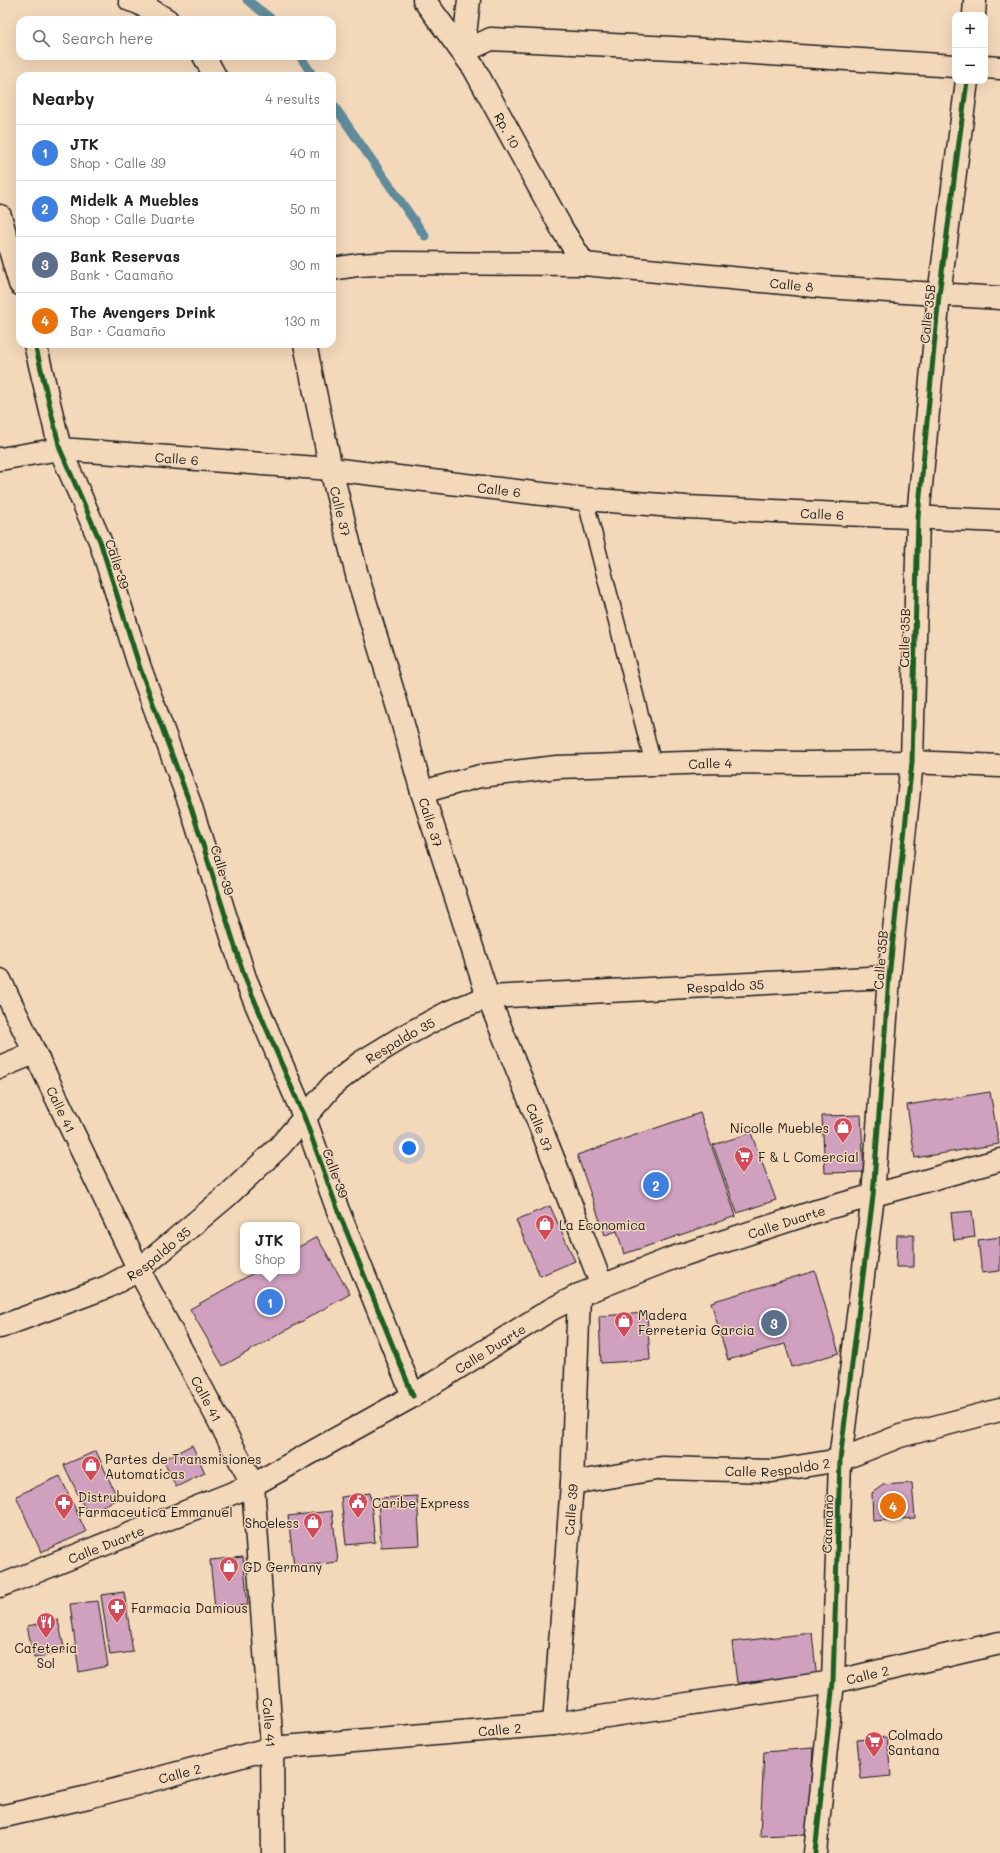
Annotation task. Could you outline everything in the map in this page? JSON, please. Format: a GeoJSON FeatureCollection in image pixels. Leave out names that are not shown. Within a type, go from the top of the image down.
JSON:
{"type":"FeatureCollection","features":[{"type":"Feature","properties":{"kind":"street"},"geometry":{"type":"LineString","coordinates":[[130,0],[139,3],[160,16]]}},
{"type":"Feature","properties":{"kind":"street","name":"Rp. 10"},"geometry":{"type":"LineString","coordinates":[[424,0],[474,68],[562,229],[584,264]]}},
{"type":"Feature","properties":{"kind":"street"},"geometry":{"type":"LineString","coordinates":[[463,52],[469,0]]}},
{"type":"Feature","properties":{"kind":"street"},"geometry":{"type":"LineString","coordinates":[[974,12],[975,0]]}},
{"type":"Feature","properties":{"kind":"street"},"geometry":{"type":"LineString","coordinates":[[463,52],[492,39],[952,66]]}},
{"type":"Feature","properties":{"kind":"street"},"geometry":{"type":"LineString","coordinates":[[206,60],[213,72]]}},
{"type":"Feature","properties":{"kind":"street"},"geometry":{"type":"LineString","coordinates":[[988,67],[1000,68]]}},
{"type":"Feature","properties":{"kind":"street","name":"Calle 35B"},"geometry":{"type":"LineString","coordinates":[[873,1196],[889,977],[912,762],[918,517],[940,295],[967,84]]}},
{"type":"Feature","properties":{"kind":"street"},"geometry":{"type":"LineString","coordinates":[[0,216],[16,270]]}},
{"type":"Feature","properties":{"kind":"street","name":"Calle 8"},"geometry":{"type":"LineString","coordinates":[[336,268],[358,265],[394,263],[584,264],[825,287],[1000,298]]}},
{"type":"Feature","properties":{"kind":"street","name":"Calle 39"},"geometry":{"type":"LineString","coordinates":[[36,348],[60,449],[100,541],[140,668],[190,804],[245,978],[305,1119],[338,1208],[413,1396]]}},
{"type":"Feature","properties":{"kind":"street","name":"Calle 37"},"geometry":{"type":"LineString","coordinates":[[306,348],[330,468],[357,575],[402,721],[422,792],[488,997],[555,1163],[602,1286]]}},
{"type":"Feature","properties":{"kind":"street","name":"Calle 6"},"geometry":{"type":"LineString","coordinates":[[0,459],[60,449],[330,468],[585,499],[686,507],[1000,521]]}},
{"type":"Feature","properties":{"kind":"street","name":"Calle 4"},"geometry":{"type":"LineString","coordinates":[[422,792],[480,776],[557,767],[653,763],[912,762],[1000,766]]}},
{"type":"Feature","properties":{"kind":"street","name":"Respaldo 35"},"geometry":{"type":"LineString","coordinates":[[0,1327],[107,1287],[139,1270],[227,1196],[279,1147],[305,1119],[332,1086],[360,1062],[449,1012],[488,997],[889,977]]}},
{"type":"Feature","properties":{"kind":"street","name":"Calle 41"},"geometry":{"type":"LineString","coordinates":[[0,980],[139,1270],[253,1485],[272,1748],[273,1853]]}},
{"type":"Feature","properties":{"kind":"street"},"geometry":{"type":"LineString","coordinates":[[0,1067],[34,1053]]}},
{"type":"Feature","properties":{"kind":"street","name":"Calle Duarte"},"geometry":{"type":"LineString","coordinates":[[0,1586],[253,1485],[413,1396],[550,1310],[579,1295],[670,1259],[817,1211],[1000,1160]]}},
{"type":"Feature","properties":{"kind":"street","name":"Caamaño"},"geometry":{"type":"LineString","coordinates":[[815,1853],[833,1682],[840,1460],[873,1196]]}},
{"type":"Feature","properties":{"kind":"street","name":"Calle 39"},"geometry":{"type":"LineString","coordinates":[[554,1724],[572,1483],[579,1295]]}},
{"type":"Feature","properties":{"kind":"street","name":"Calle Respaldo 2"},"geometry":{"type":"LineString","coordinates":[[572,1483],[662,1468],[772,1470],[840,1460],[900,1436],[1000,1410]]}},
{"type":"Feature","properties":{"kind":"street","name":"Calle 2"},"geometry":{"type":"LineString","coordinates":[[0,1817],[88,1797],[272,1748],[554,1724],[833,1682],[1000,1643]]}},
{"type":"Feature","properties":{"kind":"lane"},"geometry":{"type":"LineString","coordinates":[[585,499],[653,763]]}},
{"type":"Feature","properties":{"kind":"building"},"geometry":{"type":"Polygon","coordinates":[[[990,1092],[999,1144],[915,1158],[907,1105],[990,1092]]]}},
{"type":"Feature","properties":{"kind":"building"},"geometry":{"type":"Polygon","coordinates":[[[700,1113],[736,1216],[624,1254],[617,1231],[605,1235],[577,1155],[700,1113]]]}},
{"type":"Feature","properties":{"kind":"building","name":"Nicolle Muebles"},"geometry":{"type":"Polygon","coordinates":[[[861,1115],[864,1172],[825,1173],[822,1116],[861,1115]]]}},
{"type":"Feature","properties":{"kind":"building","name":"F & L Comercial"},"geometry":{"type":"Polygon","coordinates":[[[751,1133],[776,1200],[737,1213],[713,1145],[751,1133]]]}},
{"type":"Feature","properties":{"kind":"building","name":"La Economica"},"geometry":{"type":"Polygon","coordinates":[[[550,1206],[575,1261],[540,1276],[516,1220],[550,1206]]]}},
{"type":"Feature","properties":{"kind":"building"},"geometry":{"type":"Polygon","coordinates":[[[972,1211],[975,1237],[954,1240],[951,1213],[972,1211]]]}},
{"type":"Feature","properties":{"kind":"building"},"geometry":{"type":"Polygon","coordinates":[[[897,1235],[914,1235],[914,1267],[896,1267],[897,1235]]]}},
{"type":"Feature","properties":{"kind":"building"},"geometry":{"type":"Polygon","coordinates":[[[317,1237],[350,1294],[223,1366],[190,1309],[252,1274],[300,1274],[300,1246],[317,1237]]]}},
{"type":"Feature","properties":{"kind":"building"},"geometry":{"type":"Polygon","coordinates":[[[1000,1237],[1000,1271],[982,1273],[978,1240],[1000,1237]]]}},
{"type":"Feature","properties":{"kind":"building"},"geometry":{"type":"Polygon","coordinates":[[[815,1271],[839,1353],[792,1367],[785,1344],[728,1360],[711,1302],[815,1271]]]}},
{"type":"Feature","properties":{"kind":"building","name":"Madera Ferreteria Garcia"},"geometry":{"type":"Polygon","coordinates":[[[647,1313],[650,1360],[601,1363],[599,1316],[647,1313]]]}},
{"type":"Feature","properties":{"kind":"building"},"geometry":{"type":"Polygon","coordinates":[[[192,1445],[205,1473],[176,1487],[163,1460],[192,1445]]]}},
{"type":"Feature","properties":{"kind":"building","name":"Partes de Transmisiones Automaticas"},"geometry":{"type":"Polygon","coordinates":[[[96,1451],[118,1499],[87,1513],[64,1465],[96,1451]]]}},
{"type":"Feature","properties":{"kind":"building"},"geometry":{"type":"Polygon","coordinates":[[[60,1476],[86,1532],[41,1552],[16,1496],[60,1476]]]}},
{"type":"Feature","properties":{"kind":"building"},"geometry":{"type":"Polygon","coordinates":[[[912,1483],[915,1518],[873,1521],[872,1493],[883,1485],[912,1483]]]}},
{"type":"Feature","properties":{"kind":"building","name":"Caribe Express"},"geometry":{"type":"Polygon","coordinates":[[[370,1493],[375,1542],[346,1545],[341,1497],[370,1493]]]}},
{"type":"Feature","properties":{"kind":"building"},"geometry":{"type":"Polygon","coordinates":[[[417,1496],[420,1545],[381,1547],[378,1498],[417,1496]]]}},
{"type":"Feature","properties":{"kind":"building","name":"Shoeless"},"geometry":{"type":"Polygon","coordinates":[[[332,1511],[338,1562],[294,1567],[288,1516],[332,1511]]]}},
{"type":"Feature","properties":{"kind":"building","name":"GD Germany"},"geometry":{"type":"Polygon","coordinates":[[[243,1557],[248,1605],[215,1608],[210,1560],[243,1557]]]}},
{"type":"Feature","properties":{"kind":"building","name":"Farmacia Damious"},"geometry":{"type":"Polygon","coordinates":[[[124,1592],[133,1652],[110,1655],[101,1595],[124,1592]]]}},
{"type":"Feature","properties":{"kind":"building"},"geometry":{"type":"Polygon","coordinates":[[[98,1601],[108,1666],[79,1672],[70,1604],[98,1601]]]}},
{"type":"Feature","properties":{"kind":"building","name":"Cafeteria Sol"},"geometry":{"type":"Polygon","coordinates":[[[58,1620],[65,1652],[34,1658],[27,1626],[58,1620]]]}},
{"type":"Feature","properties":{"kind":"building"},"geometry":{"type":"Polygon","coordinates":[[[812,1633],[818,1690],[765,1696],[764,1681],[737,1683],[732,1642],[812,1633]]]}},
{"type":"Feature","properties":{"kind":"building","name":"Colmado Santana"},"geometry":{"type":"Polygon","coordinates":[[[887,1737],[891,1776],[861,1779],[857,1740],[887,1737]]]}},
{"type":"Feature","properties":{"kind":"building"},"geometry":{"type":"Polygon","coordinates":[[[813,1748],[808,1834],[760,1836],[764,1752],[813,1748]]]}},
{"type":"Feature","properties":{"kind":"waterway"},"geometry":{"type":"LineString","coordinates":[[247,0],[268,16]]}},
{"type":"Feature","properties":{"kind":"waterway"},"geometry":{"type":"LineString","coordinates":[[303,60],[310,72]]}},
{"type":"Feature","properties":{"kind":"waterway"},"geometry":{"type":"LineString","coordinates":[[336,109],[425,236]]}},
{"type":"Feature","properties":{"kind":"cycle path"},"geometry":{"type":"LineString","coordinates":[[815,1853],[833,1682],[840,1460],[873,1196],[889,977],[912,762],[918,517],[939,295],[967,84]]}},
{"type":"Feature","properties":{"kind":"cycle path"},"geometry":{"type":"LineString","coordinates":[[36,348],[60,449],[100,541],[140,668],[190,804],[245,978],[305,1119],[337,1208],[413,1396]]}},
{"type":"Feature","properties":{"kind":"place","name":"Nicolle Muebles"},"geometry":{"type":"Point","coordinates":[843,1144]}},
{"type":"Feature","properties":{"kind":"place","name":"F & L Comercial"},"geometry":{"type":"Point","coordinates":[744,1173]}},
{"type":"Feature","properties":{"kind":"place","name":"Midelk A Muebles"},"geometry":{"type":"Point","coordinates":[656,1185]}},
{"type":"Feature","properties":{"kind":"place","name":"La Economica"},"geometry":{"type":"Point","coordinates":[545,1241]}},
{"type":"Feature","properties":{"kind":"place","name":"JTK"},"geometry":{"type":"Point","coordinates":[270,1302]}},
{"type":"Feature","properties":{"kind":"place","name":"Bank Reservas"},"geometry":{"type":"Point","coordinates":[774,1323]}},
{"type":"Feature","properties":{"kind":"place","name":"Madera Ferreteria Garcia"},"geometry":{"type":"Point","coordinates":[624,1338]}},
{"type":"Feature","properties":{"kind":"place","name":"Partes de Transmisiones Automaticas"},"geometry":{"type":"Point","coordinates":[91,1482]}},
{"type":"Feature","properties":{"kind":"place","name":"The Avengers Drink"},"geometry":{"type":"Point","coordinates":[893,1506]}},
{"type":"Feature","properties":{"kind":"place","name":"Caribe Express"},"geometry":{"type":"Point","coordinates":[358,1519]}},
{"type":"Feature","properties":{"kind":"place","name":"Distrubuidora Farmaceutica Emmanuel"},"geometry":{"type":"Point","coordinates":[64,1520]}},
{"type":"Feature","properties":{"kind":"place","name":"Shoeless"},"geometry":{"type":"Point","coordinates":[313,1539]}},
{"type":"Feature","properties":{"kind":"place","name":"GD Germany"},"geometry":{"type":"Point","coordinates":[229,1583]}},
{"type":"Feature","properties":{"kind":"place","name":"Farmacia Damious"},"geometry":{"type":"Point","coordinates":[117,1624]}},
{"type":"Feature","properties":{"kind":"place","name":"Cafeteria Sol"},"geometry":{"type":"Point","coordinates":[46,1639]}},
{"type":"Feature","properties":{"kind":"place","name":"Colmado Santana"},"geometry":{"type":"Point","coordinates":[874,1758]}}]}
